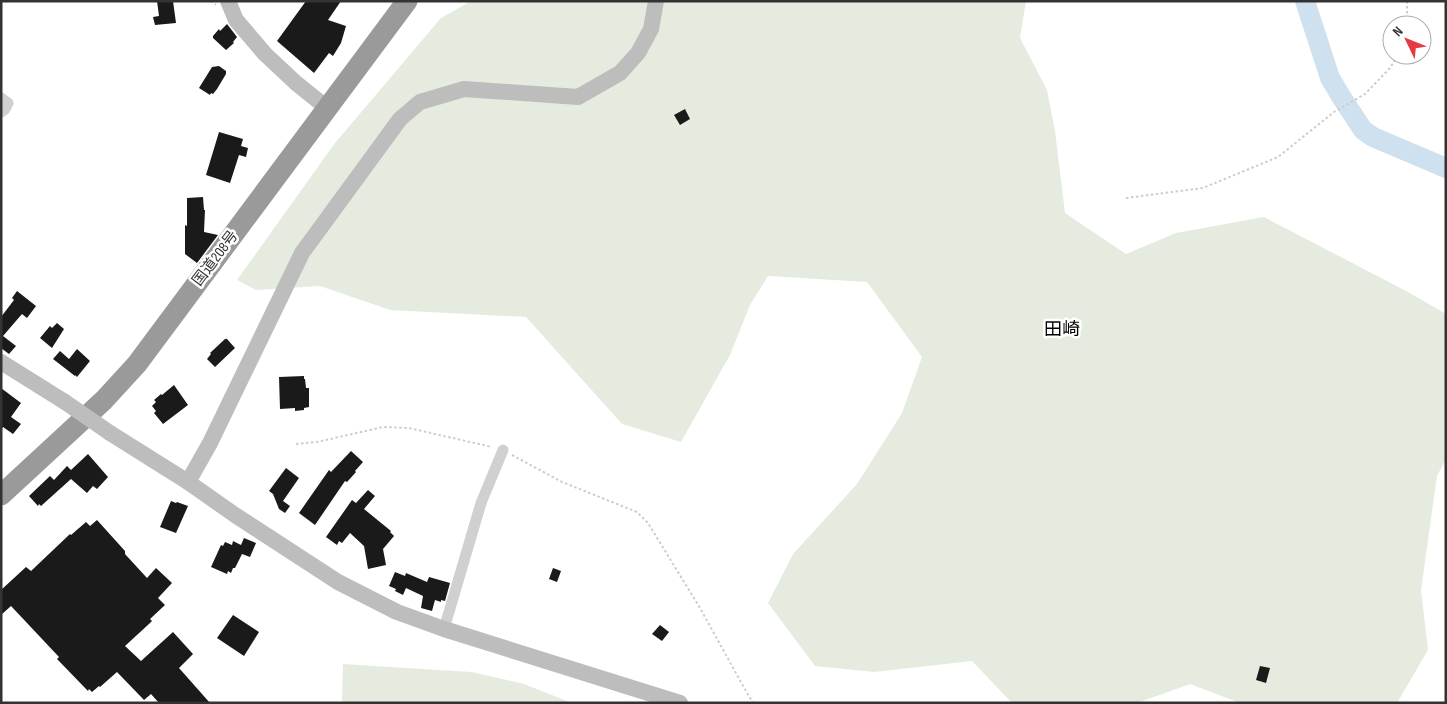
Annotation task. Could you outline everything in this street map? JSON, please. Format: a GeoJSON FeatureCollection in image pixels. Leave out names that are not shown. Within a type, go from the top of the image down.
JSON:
{"type":"FeatureCollection","features":[{"type":"Feature","properties":{"kind":"highway","name":"国道208号"},"geometry":{"type":"LineString","coordinates":[[1,495],[104,400],[137,364],[408,1]]}},
{"type":"Feature","properties":{"kind":"street"},"geometry":{"type":"LineString","coordinates":[[228,1],[236,20],[265,54],[296,83],[327,108]]}},
{"type":"Feature","properties":{"kind":"street"},"geometry":{"type":"LineString","coordinates":[[188,482],[210,443],[302,253],[400,119],[420,102],[464,89],[578,97],[620,73],[638,53],[651,30],[656,1]]}},
{"type":"Feature","properties":{"kind":"street"},"geometry":{"type":"LineString","coordinates":[[1,98],[8,103],[1,112]]}},
{"type":"Feature","properties":{"kind":"street"},"geometry":{"type":"LineString","coordinates":[[1,362],[188,482],[338,582],[397,612],[444,629],[680,703]]}},
{"type":"Feature","properties":{"kind":"street"},"geometry":{"type":"LineString","coordinates":[[444,629],[481,503],[503,450]]}},
{"type":"Feature","properties":{"kind":"path"},"geometry":{"type":"LineString","coordinates":[[1407,1],[1408,15]]}},
{"type":"Feature","properties":{"kind":"path"},"geometry":{"type":"LineString","coordinates":[[1126,198],[1203,188],[1278,157],[1334,112],[1361,96],[1392,65]]}},
{"type":"Feature","properties":{"kind":"path"},"geometry":{"type":"LineString","coordinates":[[296,444],[317,442],[383,427],[409,428],[503,450],[562,482],[637,512],[648,523],[700,608],[753,703]]}},
{"type":"Feature","properties":{"kind":"shaded area"},"geometry":{"type":"Polygon","coordinates":[[[471,1],[1026,1],[1020,38],[1047,90],[1055,131],[1065,213],[1126,254],[1176,233],[1264,217],[1408,292],[1446,314],[1446,459],[1437,476],[1421,590],[1428,650],[1397,703],[1240,703],[1190,684],[1137,703],[1012,703],[972,661],[874,672],[815,666],[768,603],[793,554],[857,484],[902,413],[922,357],[867,282],[768,276],[750,305],[730,355],[681,442],[622,424],[526,317],[390,310],[320,286],[256,290],[237,280],[335,143],[441,18],[471,1]]]}},
{"type":"Feature","properties":{"kind":"shaded area"},"geometry":{"type":"Polygon","coordinates":[[[343,664],[472,672],[524,684],[572,703],[342,703],[343,664]]]}},
{"type":"Feature","properties":{"kind":"building"},"geometry":{"type":"Polygon","coordinates":[[[157,1],[173,1],[176,23],[155,25],[153,17],[159,16],[157,1]]]}},
{"type":"Feature","properties":{"kind":"building"},"geometry":{"type":"Polygon","coordinates":[[[306,1],[341,1],[328,20],[346,26],[341,43],[333,56],[329,53],[314,73],[277,41],[306,1]]]}},
{"type":"Feature","properties":{"kind":"building"},"geometry":{"type":"Polygon","coordinates":[[[227,24],[237,37],[234,43],[226,50],[213,36],[227,24]]]}},
{"type":"Feature","properties":{"kind":"building"},"geometry":{"type":"Polygon","coordinates":[[[219,66],[226,71],[226,74],[217,89],[210,95],[199,88],[212,67],[219,66]]]}},
{"type":"Feature","properties":{"kind":"building"},"geometry":{"type":"Polygon","coordinates":[[[685,109],[690,119],[680,125],[674,115],[685,109]]]}},
{"type":"Feature","properties":{"kind":"building"},"geometry":{"type":"Polygon","coordinates":[[[219,132],[243,139],[241,146],[248,148],[246,157],[239,155],[230,183],[206,175],[219,132]]]}},
{"type":"Feature","properties":{"kind":"building"},"geometry":{"type":"Polygon","coordinates":[[[203,197],[205,210],[204,232],[218,235],[197,263],[185,254],[187,198],[203,197]]]}},
{"type":"Feature","properties":{"kind":"building"},"geometry":{"type":"Polygon","coordinates":[[[17,291],[36,306],[27,318],[22,314],[3,336],[16,346],[9,354],[1,348],[1,317],[14,300],[12,298],[17,291]]]}},
{"type":"Feature","properties":{"kind":"building"},"geometry":{"type":"Polygon","coordinates":[[[57,323],[64,329],[52,348],[40,338],[50,326],[52,328],[57,323]]]}},
{"type":"Feature","properties":{"kind":"building"},"geometry":{"type":"Polygon","coordinates":[[[225,339],[235,348],[215,367],[207,359],[210,353],[225,339]]]}},
{"type":"Feature","properties":{"kind":"building"},"geometry":{"type":"Polygon","coordinates":[[[77,349],[90,361],[77,377],[53,359],[60,351],[69,359],[77,349]]]}},
{"type":"Feature","properties":{"kind":"building"},"geometry":{"type":"Polygon","coordinates":[[[304,376],[306,388],[309,388],[309,407],[304,408],[304,410],[295,411],[295,408],[280,409],[279,377],[304,376]]]}},
{"type":"Feature","properties":{"kind":"building"},"geometry":{"type":"Polygon","coordinates":[[[174,385],[188,405],[163,424],[154,413],[156,411],[152,406],[156,402],[154,400],[174,385]]]}},
{"type":"Feature","properties":{"kind":"building"},"geometry":{"type":"Polygon","coordinates":[[[1,388],[21,403],[11,417],[21,424],[13,434],[3,427],[1,430],[1,388]]]}},
{"type":"Feature","properties":{"kind":"building"},"geometry":{"type":"Polygon","coordinates":[[[351,451],[363,462],[347,482],[345,481],[315,525],[299,513],[329,470],[331,472],[351,451]]]}},
{"type":"Feature","properties":{"kind":"building"},"geometry":{"type":"Polygon","coordinates":[[[88,454],[108,477],[97,489],[93,486],[87,493],[71,479],[41,506],[39,504],[38,506],[29,496],[50,476],[54,480],[67,466],[71,470],[88,454]]]}},
{"type":"Feature","properties":{"kind":"building"},"geometry":{"type":"Polygon","coordinates":[[[286,468],[299,478],[283,501],[290,506],[285,513],[279,509],[273,494],[269,491],[286,468]]]}},
{"type":"Feature","properties":{"kind":"building"},"geometry":{"type":"Polygon","coordinates":[[[368,490],[375,496],[364,509],[391,531],[394,536],[383,549],[386,565],[368,569],[364,546],[350,533],[342,543],[339,541],[337,545],[326,537],[352,500],[356,503],[368,490]]]}},
{"type":"Feature","properties":{"kind":"building"},"geometry":{"type":"Polygon","coordinates":[[[171,501],[188,506],[176,533],[160,527],[171,501]]]}},
{"type":"Feature","properties":{"kind":"building"},"geometry":{"type":"Polygon","coordinates":[[[97,520],[147,578],[156,568],[172,583],[158,598],[165,605],[150,619],[152,621],[125,646],[141,661],[173,632],[193,654],[179,668],[210,703],[159,703],[151,694],[144,700],[117,672],[100,687],[92,692],[89,689],[88,691],[11,606],[1,615],[1,590],[26,567],[31,571],[70,534],[86,522],[90,526],[97,520]]]}},
{"type":"Feature","properties":{"kind":"building"},"geometry":{"type":"Polygon","coordinates":[[[244,538],[256,543],[250,557],[242,554],[231,573],[228,571],[227,574],[211,567],[221,545],[223,546],[225,542],[232,545],[233,541],[241,545],[244,538]]]}},
{"type":"Feature","properties":{"kind":"building"},"geometry":{"type":"Polygon","coordinates":[[[553,568],[561,571],[557,582],[549,579],[553,568]]]}},
{"type":"Feature","properties":{"kind":"building"},"geometry":{"type":"Polygon","coordinates":[[[395,572],[405,576],[406,573],[427,582],[429,577],[450,583],[445,601],[435,600],[432,611],[421,608],[423,596],[406,588],[403,595],[389,586],[395,572]]]}},
{"type":"Feature","properties":{"kind":"building"},"geometry":{"type":"Polygon","coordinates":[[[233,615],[259,632],[244,656],[217,638],[233,615]]]}},
{"type":"Feature","properties":{"kind":"building"},"geometry":{"type":"Polygon","coordinates":[[[660,625],[669,632],[662,641],[652,634],[660,625]]]}},
{"type":"Feature","properties":{"kind":"building"},"geometry":{"type":"Polygon","coordinates":[[[1260,666],[1270,668],[1266,683],[1256,680],[1260,666]]]}},
{"type":"Feature","properties":{"kind":"waterway"},"geometry":{"type":"LineString","coordinates":[[1305,1],[1330,78],[1363,130],[1373,137],[1446,168]]}},
{"type":"Feature","properties":{"kind":"district","name":"田崎"},"geometry":{"type":"Point","coordinates":[1062,329]}}]}
